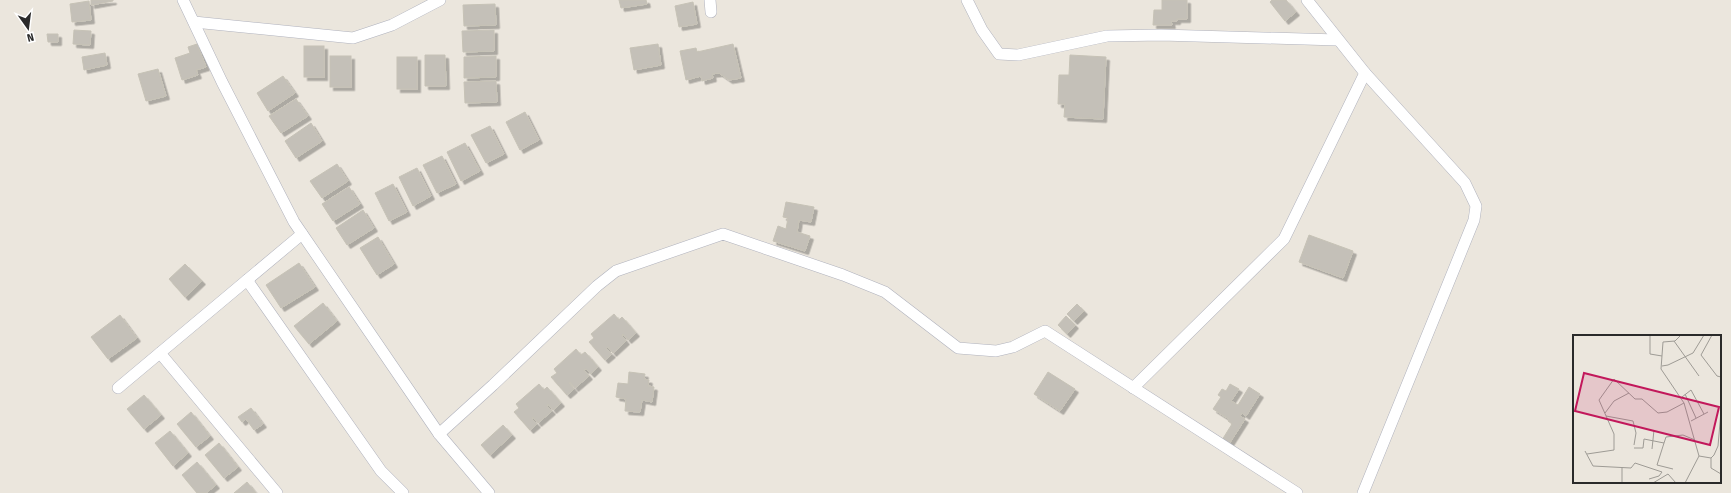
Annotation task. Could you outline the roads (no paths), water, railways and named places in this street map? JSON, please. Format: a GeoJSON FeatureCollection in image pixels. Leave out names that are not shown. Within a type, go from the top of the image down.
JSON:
{"type":"FeatureCollection","features":[{"type":"Feature","properties":{"kind":"street"},"geometry":{"type":"LineString","coordinates":[[183,0],[230,96],[302,234],[439,434],[485,492]]}},
{"type":"Feature","properties":{"kind":"street"},"geometry":{"type":"LineString","coordinates":[[194,22],[353,38],[392,25],[440,0]]}},
{"type":"Feature","properties":{"kind":"street"},"geometry":{"type":"LineString","coordinates":[[710,0],[711,12]]}},
{"type":"Feature","properties":{"kind":"street"},"geometry":{"type":"LineString","coordinates":[[967,0],[982,30],[999,54],[1018,55],[1107,36],[1161,35],[1338,40]]}},
{"type":"Feature","properties":{"kind":"street"},"geometry":{"type":"LineString","coordinates":[[1307,0],[1365,73],[1465,183],[1476,206],[1474,220],[1363,493]]}},
{"type":"Feature","properties":{"kind":"street"},"geometry":{"type":"LineString","coordinates":[[1133,388],[1284,239],[1365,73]]}},
{"type":"Feature","properties":{"kind":"street"},"geometry":{"type":"LineString","coordinates":[[118,388],[302,234]]}},
{"type":"Feature","properties":{"kind":"street"},"geometry":{"type":"LineString","coordinates":[[439,434],[597,286],[616,271],[723,234],[843,275],[885,292],[958,348],[996,351],[1013,347],[1045,332],[1296,493]]}},
{"type":"Feature","properties":{"kind":"street"},"geometry":{"type":"LineString","coordinates":[[247,280],[381,471],[403,493]]}},
{"type":"Feature","properties":{"kind":"street"},"geometry":{"type":"LineString","coordinates":[[160,353],[277,493]]}}]}
